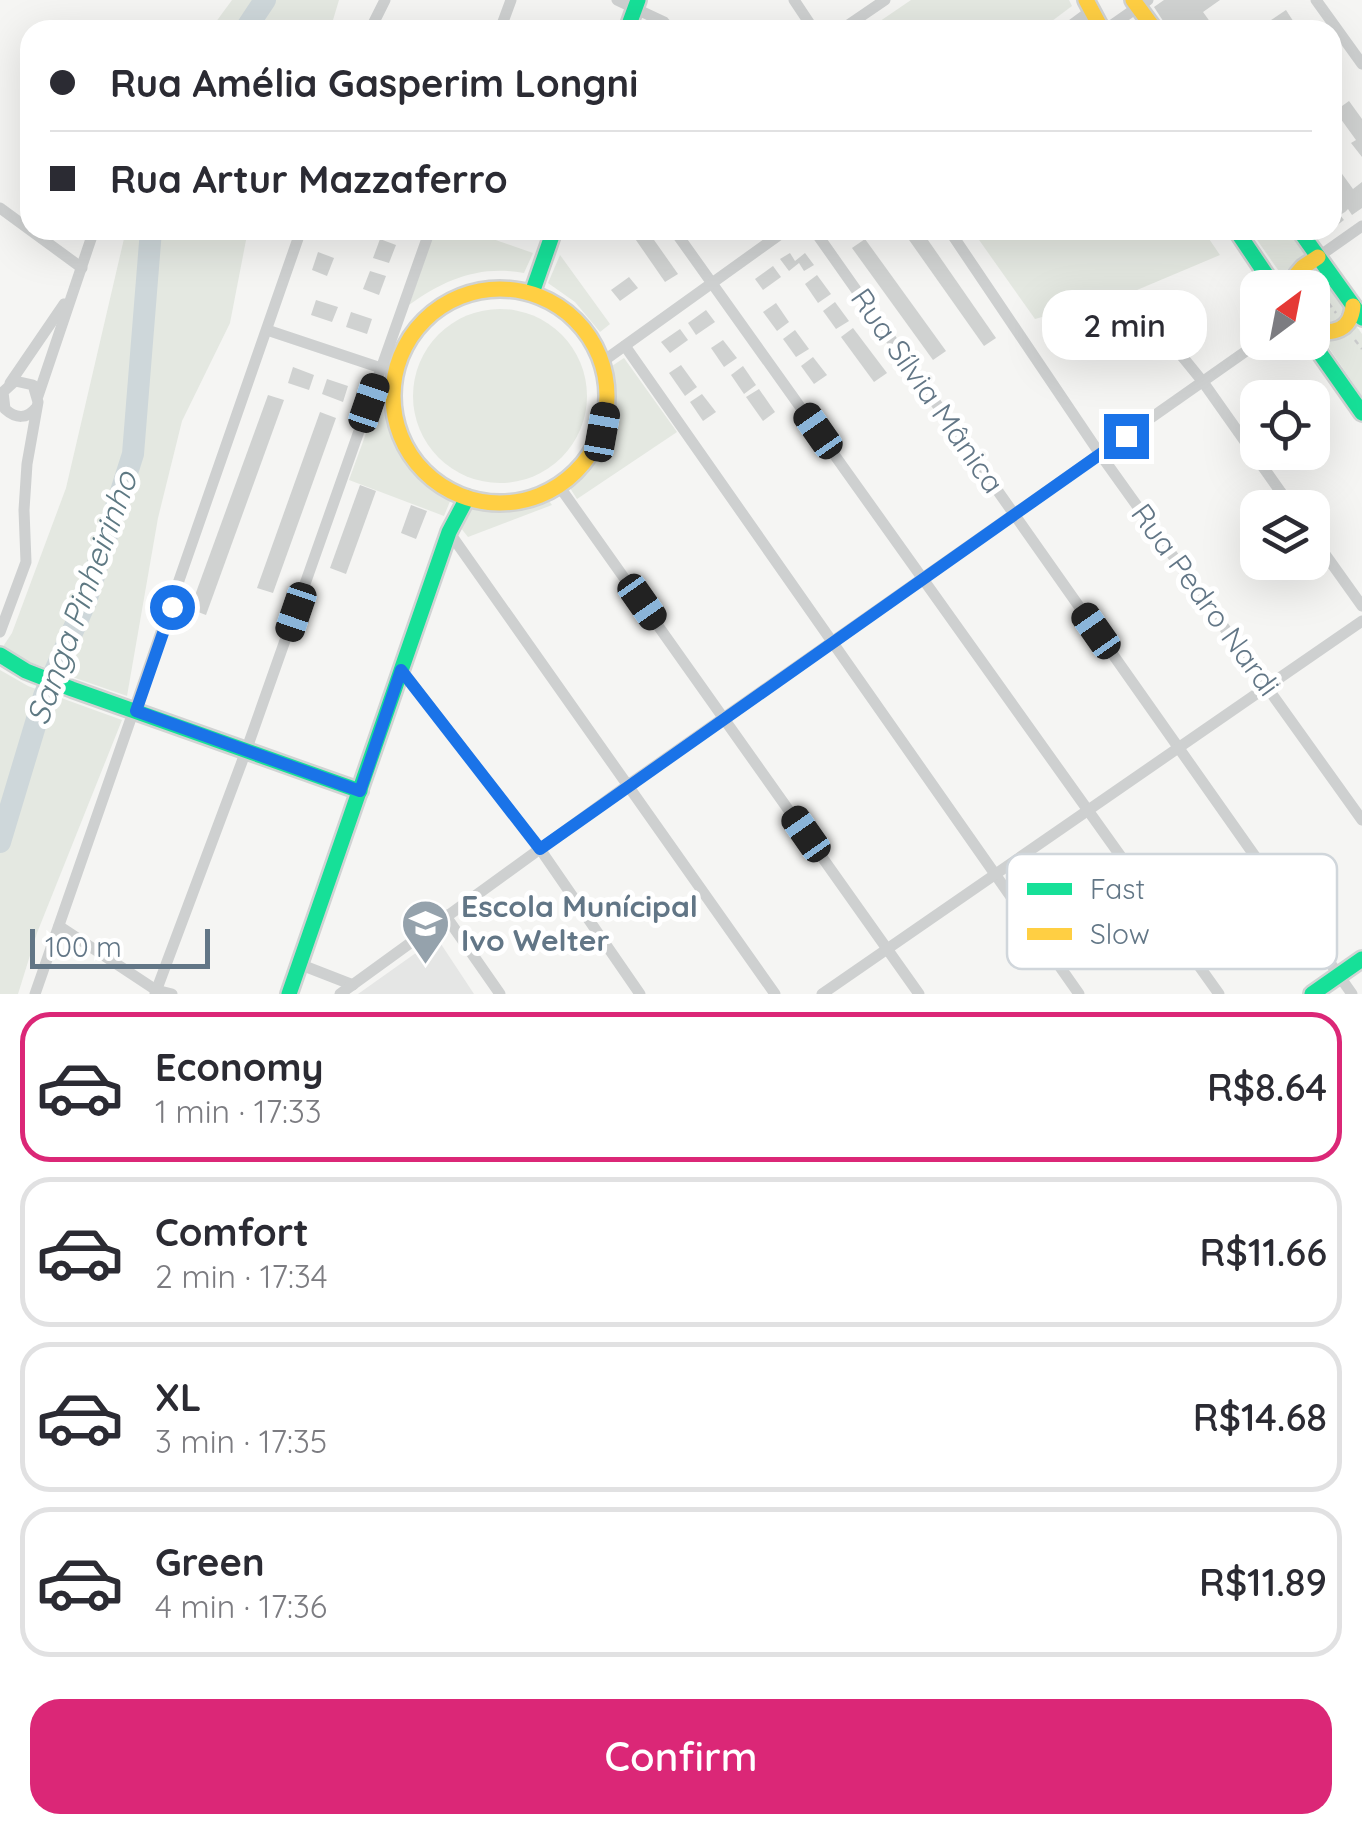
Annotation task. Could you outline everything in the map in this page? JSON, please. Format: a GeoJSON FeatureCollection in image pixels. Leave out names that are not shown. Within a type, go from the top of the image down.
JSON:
{"type":"FeatureCollection","features":[{"type":"Feature","properties":{"kind":"street"},"geometry":{"type":"LineString","coordinates":[[618,0],[637,4],[658,20]]}},
{"type":"Feature","properties":{"kind":"street"},"geometry":{"type":"LineString","coordinates":[[855,20],[884,0]]}},
{"type":"Feature","properties":{"kind":"street"},"geometry":{"type":"LineString","coordinates":[[1117,20],[1140,2]]}},
{"type":"Feature","properties":{"kind":"street"},"geometry":{"type":"LineString","coordinates":[[1342,36],[1362,64]]}},
{"type":"Feature","properties":{"kind":"street"},"geometry":{"type":"LineString","coordinates":[[1303,268],[1362,226]]}},
{"type":"Feature","properties":{"kind":"street"},"geometry":{"type":"LineString","coordinates":[[44,240],[82,268]]}},
{"type":"Feature","properties":{"kind":"street"},"geometry":{"type":"LineString","coordinates":[[0,632],[26,562],[27,464],[37,402],[91,240]]}},
{"type":"Feature","properties":{"kind":"street"},"geometry":{"type":"LineString","coordinates":[[35,994],[298,240]]}},
{"type":"Feature","properties":{"kind":"street"},"geometry":{"type":"LineString","coordinates":[[155,992],[388,369],[427,240]]}},
{"type":"Feature","properties":{"kind":"street"},"geometry":{"type":"LineString","coordinates":[[532,294],[551,240]]}},
{"type":"Feature","properties":{"kind":"street"},"geometry":{"type":"LineString","coordinates":[[681,240],[1119,854]]}},
{"type":"Feature","properties":{"kind":"street"},"geometry":{"type":"LineString","coordinates":[[602,362],[772,240]]}},
{"type":"Feature","properties":{"kind":"street","name":"Rua Sílvia Mânica"},"geometry":{"type":"LineString","coordinates":[[821,240],[1254,854]]}},
{"type":"Feature","properties":{"kind":"street","name":"Rua Pedro Nardi"},"geometry":{"type":"LineString","coordinates":[[956,240],[1100,454],[1362,820]]}},
{"type":"Feature","properties":{"kind":"street"},"geometry":{"type":"LineString","coordinates":[[1243,240],[1262,270]]}},
{"type":"Feature","properties":{"kind":"street"},"geometry":{"type":"LineString","coordinates":[[1306,240],[1358,312],[1346,327],[1330,333]]}},
{"type":"Feature","properties":{"kind":"street"},"geometry":{"type":"LineString","coordinates":[[508,289],[532,294],[562,308],[586,332],[602,362],[608,397],[602,432],[584,462],[559,486],[530,499],[498,503],[467,498],[438,483],[415,461],[400,433],[388,369],[418,326],[458,297],[482,290],[508,289]]}},
{"type":"Feature","properties":{"kind":"street"},"geometry":{"type":"LineString","coordinates":[[27,464],[1,399],[72,292]]}},
{"type":"Feature","properties":{"kind":"street"},"geometry":{"type":"LineString","coordinates":[[1142,307],[1203,382],[1279,490]]}},
{"type":"Feature","properties":{"kind":"street"},"geometry":{"type":"LineString","coordinates":[[267,330],[388,369]]}},
{"type":"Feature","properties":{"kind":"street"},"geometry":{"type":"LineString","coordinates":[[625,346],[1007,891]]}},
{"type":"Feature","properties":{"kind":"street"},"geometry":{"type":"LineString","coordinates":[[340,994],[628,785],[1240,356]]}},
{"type":"Feature","properties":{"kind":"street"},"geometry":{"type":"LineString","coordinates":[[1325,360],[1362,413]]}},
{"type":"Feature","properties":{"kind":"street"},"geometry":{"type":"LineString","coordinates":[[10,384],[28,382],[37,402]]}},
{"type":"Feature","properties":{"kind":"street"},"geometry":{"type":"LineString","coordinates":[[10,416],[37,402]]}},
{"type":"Feature","properties":{"kind":"street"},"geometry":{"type":"LineString","coordinates":[[559,486],[919,994]]}},
{"type":"Feature","properties":{"kind":"street"},"geometry":{"type":"LineString","coordinates":[[289,994],[449,532],[467,498]]}},
{"type":"Feature","properties":{"kind":"street"},"geometry":{"type":"LineString","coordinates":[[449,532],[775,994]]}},
{"type":"Feature","properties":{"kind":"street"},"geometry":{"type":"LineString","coordinates":[[1330,561],[1362,606]]}},
{"type":"Feature","properties":{"kind":"street"},"geometry":{"type":"LineString","coordinates":[[1026,854],[1362,621]]}},
{"type":"Feature","properties":{"kind":"street"},"geometry":{"type":"LineString","coordinates":[[0,655],[26,671],[72,689],[360,791]]}},
{"type":"Feature","properties":{"kind":"street"},"geometry":{"type":"LineString","coordinates":[[401,670],[540,849],[640,994]]}},
{"type":"Feature","properties":{"kind":"street"},"geometry":{"type":"LineString","coordinates":[[822,994],[1007,867]]}},
{"type":"Feature","properties":{"kind":"street"},"geometry":{"type":"LineString","coordinates":[[445,915],[500,994]]}},
{"type":"Feature","properties":{"kind":"street"},"geometry":{"type":"LineString","coordinates":[[60,926],[155,992],[172,994]]}},
{"type":"Feature","properties":{"kind":"street"},"geometry":{"type":"LineString","coordinates":[[1312,994],[1362,959]]}},
{"type":"Feature","properties":{"kind":"street"},"geometry":{"type":"LineString","coordinates":[[299,964],[353,985]]}},
{"type":"Feature","properties":{"kind":"street"},"geometry":{"type":"LineString","coordinates":[[1062,969],[1079,994]]}},
{"type":"Feature","properties":{"kind":"street"},"geometry":{"type":"LineString","coordinates":[[1201,969],[1219,994]]}},
{"type":"Feature","properties":{"kind":"street","name":"Rua Sílvia Mânica"},"geometry":{"type":"LineString","coordinates":[[1335,969],[1352,994]]}},
{"type":"Feature","properties":{"kind":"path"},"geometry":{"type":"LineString","coordinates":[[1303,268],[1362,349]]}},
{"type":"Feature","properties":{"kind":"shaded area"},"geometry":{"type":"Polygon","coordinates":[[[232,0],[339,0],[333,20],[217,20],[232,0]]]}},
{"type":"Feature","properties":{"kind":"shaded area"},"geometry":{"type":"Polygon","coordinates":[[[911,0],[1069,0],[1072,6],[1053,20],[882,20],[911,0]]]}},
{"type":"Feature","properties":{"kind":"shaded area"},"geometry":{"type":"Polygon","coordinates":[[[124,240],[246,240],[230,323],[182,421],[158,518],[127,696],[32,663],[2,648],[12,633],[66,488],[124,240]]]}},
{"type":"Feature","properties":{"kind":"shaded area"},"geometry":{"type":"Polygon","coordinates":[[[432,240],[496,240],[533,253],[524,273],[493,271],[463,276],[409,305],[432,240]]]}},
{"type":"Feature","properties":{"kind":"shaded area"},"geometry":{"type":"Polygon","coordinates":[[[979,240],[1210,240],[1220,255],[1137,290],[1035,319],[979,240]]]}},
{"type":"Feature","properties":{"kind":"shaded area"},"geometry":{"type":"Polygon","coordinates":[[[1257,240],[1296,240],[1306,256],[1287,270],[1278,270],[1257,240]]]}},
{"type":"Feature","properties":{"kind":"shaded area"},"geometry":{"type":"Polygon","coordinates":[[[560,255],[610,324],[600,332],[575,302],[548,283],[560,255]]]}},
{"type":"Feature","properties":{"kind":"shaded area"},"geometry":{"type":"Polygon","coordinates":[[[1330,284],[1345,306],[1336,323],[1330,324],[1330,284]]]}},
{"type":"Feature","properties":{"kind":"shaded area"},"geometry":{"type":"Polygon","coordinates":[[[500,309],[533,315],[562,334],[581,363],[587,396],[581,429],[562,458],[533,477],[500,483],[467,477],[438,458],[419,429],[413,396],[419,363],[438,334],[467,315],[500,309]]]}},
{"type":"Feature","properties":{"kind":"shaded area"},"geometry":{"type":"Polygon","coordinates":[[[1355,324],[1362,334],[1362,396],[1330,349],[1330,340],[1345,336],[1355,324]]]}},
{"type":"Feature","properties":{"kind":"shaded area"},"geometry":{"type":"Polygon","coordinates":[[[624,358],[677,432],[577,499],[570,488],[593,461],[607,433],[613,401],[612,366],[624,358]]]}},
{"type":"Feature","properties":{"kind":"shaded area"},"geometry":{"type":"Polygon","coordinates":[[[380,395],[385,397],[405,457],[424,479],[451,499],[444,516],[349,480],[380,395]]]}},
{"type":"Feature","properties":{"kind":"shaded area"},"geometry":{"type":"Polygon","coordinates":[[[547,498],[552,505],[468,537],[460,527],[469,506],[508,508],[547,498]]]}},
{"type":"Feature","properties":{"kind":"shaded area"},"geometry":{"type":"Polygon","coordinates":[[[0,670],[28,686],[122,720],[37,933],[18,994],[0,994],[0,670]]]}},
{"type":"Feature","properties":{"kind":"shaded area","name":"Escola Munícipal Ivo Welter"},"geometry":{"type":"Polygon","coordinates":[[[437,938],[474,994],[358,994],[437,938]]]}},
{"type":"Feature","properties":{"kind":"building"},"geometry":{"type":"Polygon","coordinates":[[[1164,0],[1220,0],[1203,12],[1209,20],[1162,20],[1154,7],[1164,0]]]}},
{"type":"Feature","properties":{"kind":"building"},"geometry":{"type":"Polygon","coordinates":[[[1286,10],[1292,20],[1271,20],[1286,10]]]}},
{"type":"Feature","properties":{"kind":"building"},"geometry":{"type":"Polygon","coordinates":[[[1349,101],[1362,119],[1362,157],[1342,121],[1342,106],[1349,101]]]}},
{"type":"Feature","properties":{"kind":"building"},"geometry":{"type":"Polygon","coordinates":[[[1342,174],[1353,189],[1362,182],[1362,208],[1352,215],[1348,209],[1342,214],[1342,174]]]}},
{"type":"Feature","properties":{"kind":"building"},"geometry":{"type":"Polygon","coordinates":[[[380,240],[396,245],[389,263],[373,258],[380,240]]]}},
{"type":"Feature","properties":{"kind":"building"},"geometry":{"type":"Polygon","coordinates":[[[636,240],[654,240],[678,274],[665,282],[636,240]]]}},
{"type":"Feature","properties":{"kind":"building"},"geometry":{"type":"Polygon","coordinates":[[[866,240],[946,351],[933,360],[852,248],[866,240]]]}},
{"type":"Feature","properties":{"kind":"building"},"geometry":{"type":"Polygon","coordinates":[[[909,240],[928,240],[996,338],[984,346],[909,240]]]}},
{"type":"Feature","properties":{"kind":"building"},"geometry":{"type":"Polygon","coordinates":[[[318,252],[334,258],[327,276],[312,270],[318,252]]]}},
{"type":"Feature","properties":{"kind":"building"},"geometry":{"type":"Polygon","coordinates":[[[790,253],[795,261],[805,253],[814,265],[804,271],[799,263],[789,271],[780,259],[790,253]]]}},
{"type":"Feature","properties":{"kind":"building"},"geometry":{"type":"Polygon","coordinates":[[[773,266],[781,277],[763,290],[755,279],[773,266]]]}},
{"type":"Feature","properties":{"kind":"building"},"geometry":{"type":"Polygon","coordinates":[[[370,271],[386,276],[379,295],[363,289],[370,271]]]}},
{"type":"Feature","properties":{"kind":"building"},"geometry":{"type":"Polygon","coordinates":[[[817,275],[831,294],[818,303],[805,284],[817,275]]]}},
{"type":"Feature","properties":{"kind":"building"},"geometry":{"type":"Polygon","coordinates":[[[629,277],[638,288],[620,301],[611,290],[629,277]]]}},
{"type":"Feature","properties":{"kind":"building"},"geometry":{"type":"Polygon","coordinates":[[[316,300],[338,307],[332,322],[311,315],[316,300]]]}},
{"type":"Feature","properties":{"kind":"building"},"geometry":{"type":"Polygon","coordinates":[[[835,302],[849,321],[836,329],[823,311],[835,302]]]}},
{"type":"Feature","properties":{"kind":"building"},"geometry":{"type":"Polygon","coordinates":[[[776,303],[789,322],[777,331],[763,312],[776,303]]]}},
{"type":"Feature","properties":{"kind":"building"},"geometry":{"type":"Polygon","coordinates":[[[706,310],[715,322],[696,335],[688,323],[706,310]]]}},
{"type":"Feature","properties":{"kind":"building"},"geometry":{"type":"Polygon","coordinates":[[[351,312],[372,319],[367,334],[346,327],[351,312]]]}},
{"type":"Feature","properties":{"kind":"building"},"geometry":{"type":"Polygon","coordinates":[[[853,328],[887,373],[874,382],[841,337],[853,328]]]}},
{"type":"Feature","properties":{"kind":"building"},"geometry":{"type":"Polygon","coordinates":[[[680,329],[688,340],[670,353],[661,342],[680,329]]]}},
{"type":"Feature","properties":{"kind":"building"},"geometry":{"type":"Polygon","coordinates":[[[795,330],[809,349],[796,357],[783,339],[795,330]]]}},
{"type":"Feature","properties":{"kind":"building"},"geometry":{"type":"Polygon","coordinates":[[[723,340],[737,358],[724,367],[711,348],[723,340]]]}},
{"type":"Feature","properties":{"kind":"building"},"geometry":{"type":"Polygon","coordinates":[[[813,357],[827,375],[814,384],[801,366],[813,357]]]}},
{"type":"Feature","properties":{"kind":"building"},"geometry":{"type":"Polygon","coordinates":[[[681,365],[697,387],[685,396],[669,373],[681,365]]]}},
{"type":"Feature","properties":{"kind":"building"},"geometry":{"type":"Polygon","coordinates":[[[743,366],[756,385],[744,394],[731,375],[743,366]]]}},
{"type":"Feature","properties":{"kind":"building"},"geometry":{"type":"Polygon","coordinates":[[[293,367],[314,375],[309,390],[288,383],[293,367]]]}},
{"type":"Feature","properties":{"kind":"building"},"geometry":{"type":"Polygon","coordinates":[[[327,379],[348,386],[343,402],[322,394],[327,379]]]}},
{"type":"Feature","properties":{"kind":"building"},"geometry":{"type":"Polygon","coordinates":[[[759,389],[775,412],[763,421],[746,397],[759,389]]]}},
{"type":"Feature","properties":{"kind":"building"},"geometry":{"type":"Polygon","coordinates":[[[702,394],[716,412],[703,421],[690,402],[702,394]]]}},
{"type":"Feature","properties":{"kind":"building"},"geometry":{"type":"Polygon","coordinates":[[[268,395],[284,400],[206,615],[190,609],[268,395]]]}},
{"type":"Feature","properties":{"kind":"building"},"geometry":{"type":"Polygon","coordinates":[[[320,412],[336,418],[273,593],[257,588],[320,412]]]}},
{"type":"Feature","properties":{"kind":"building"},"geometry":{"type":"Polygon","coordinates":[[[360,485],[376,491],[346,574],[330,568],[360,485]]]}},
{"type":"Feature","properties":{"kind":"building"},"geometry":{"type":"Polygon","coordinates":[[[411,505],[427,511],[416,539],[401,533],[411,505]]]}},
{"type":"Feature","properties":{"kind":"waterway","name":"Sanga Pinheirinho"},"geometry":{"type":"LineString","coordinates":[[252,20],[265,0]]}},
{"type":"Feature","properties":{"kind":"waterway","name":"Sanga Pinheirinho"},"geometry":{"type":"LineString","coordinates":[[0,842],[44,696],[86,601],[133,454],[150,240]]}},
{"type":"Feature","properties":{"kind":"traffic: fast"},"geometry":{"type":"LineString","coordinates":[[631,20],[638,0]]}},
{"type":"Feature","properties":{"kind":"traffic: fast"},"geometry":{"type":"LineString","coordinates":[[532,293],[551,240]]}},
{"type":"Feature","properties":{"kind":"traffic: fast"},"geometry":{"type":"LineString","coordinates":[[1243,240],[1263,270]]}},
{"type":"Feature","properties":{"kind":"traffic: fast"},"geometry":{"type":"LineString","coordinates":[[1306,240],[1362,318]]}},
{"type":"Feature","properties":{"kind":"traffic: fast"},"geometry":{"type":"LineString","coordinates":[[1325,360],[1362,413]]}},
{"type":"Feature","properties":{"kind":"traffic: fast"},"geometry":{"type":"LineString","coordinates":[[289,994],[449,532],[467,498]]}},
{"type":"Feature","properties":{"kind":"traffic: fast"},"geometry":{"type":"LineString","coordinates":[[0,655],[26,671],[72,689],[360,791]]}},
{"type":"Feature","properties":{"kind":"traffic: fast"},"geometry":{"type":"LineString","coordinates":[[1312,994],[1362,959]]}},
{"type":"Feature","properties":{"kind":"traffic: slow"},"geometry":{"type":"LineString","coordinates":[[1086,0],[1097,20]]}},
{"type":"Feature","properties":{"kind":"traffic: slow"},"geometry":{"type":"LineString","coordinates":[[1133,0],[1148,20]]}},
{"type":"Feature","properties":{"kind":"traffic: slow"},"geometry":{"type":"LineString","coordinates":[[1300,270],[1318,257]]}},
{"type":"Feature","properties":{"kind":"traffic: slow"},"geometry":{"type":"LineString","coordinates":[[500,289],[541,298],[575,321],[598,355],[607,396],[598,437],[575,471],[541,494],[500,503],[459,494],[425,471],[402,437],[393,396],[402,355],[425,321],[459,298],[500,289]]}},
{"type":"Feature","properties":{"kind":"traffic: slow"},"geometry":{"type":"LineString","coordinates":[[1330,331],[1349,321],[1353,306]]}},
{"type":"Feature","properties":{"kind":"place","name":"Escola Munícipal Ivo Welter"},"geometry":{"type":"Point","coordinates":[426,966]}},
{"type":"Feature","properties":{"kind":"route"},"geometry":{"type":"LineString","coordinates":[[172,607],[136,711],[360,791],[401,670],[540,849],[1126,436]]}}]}
